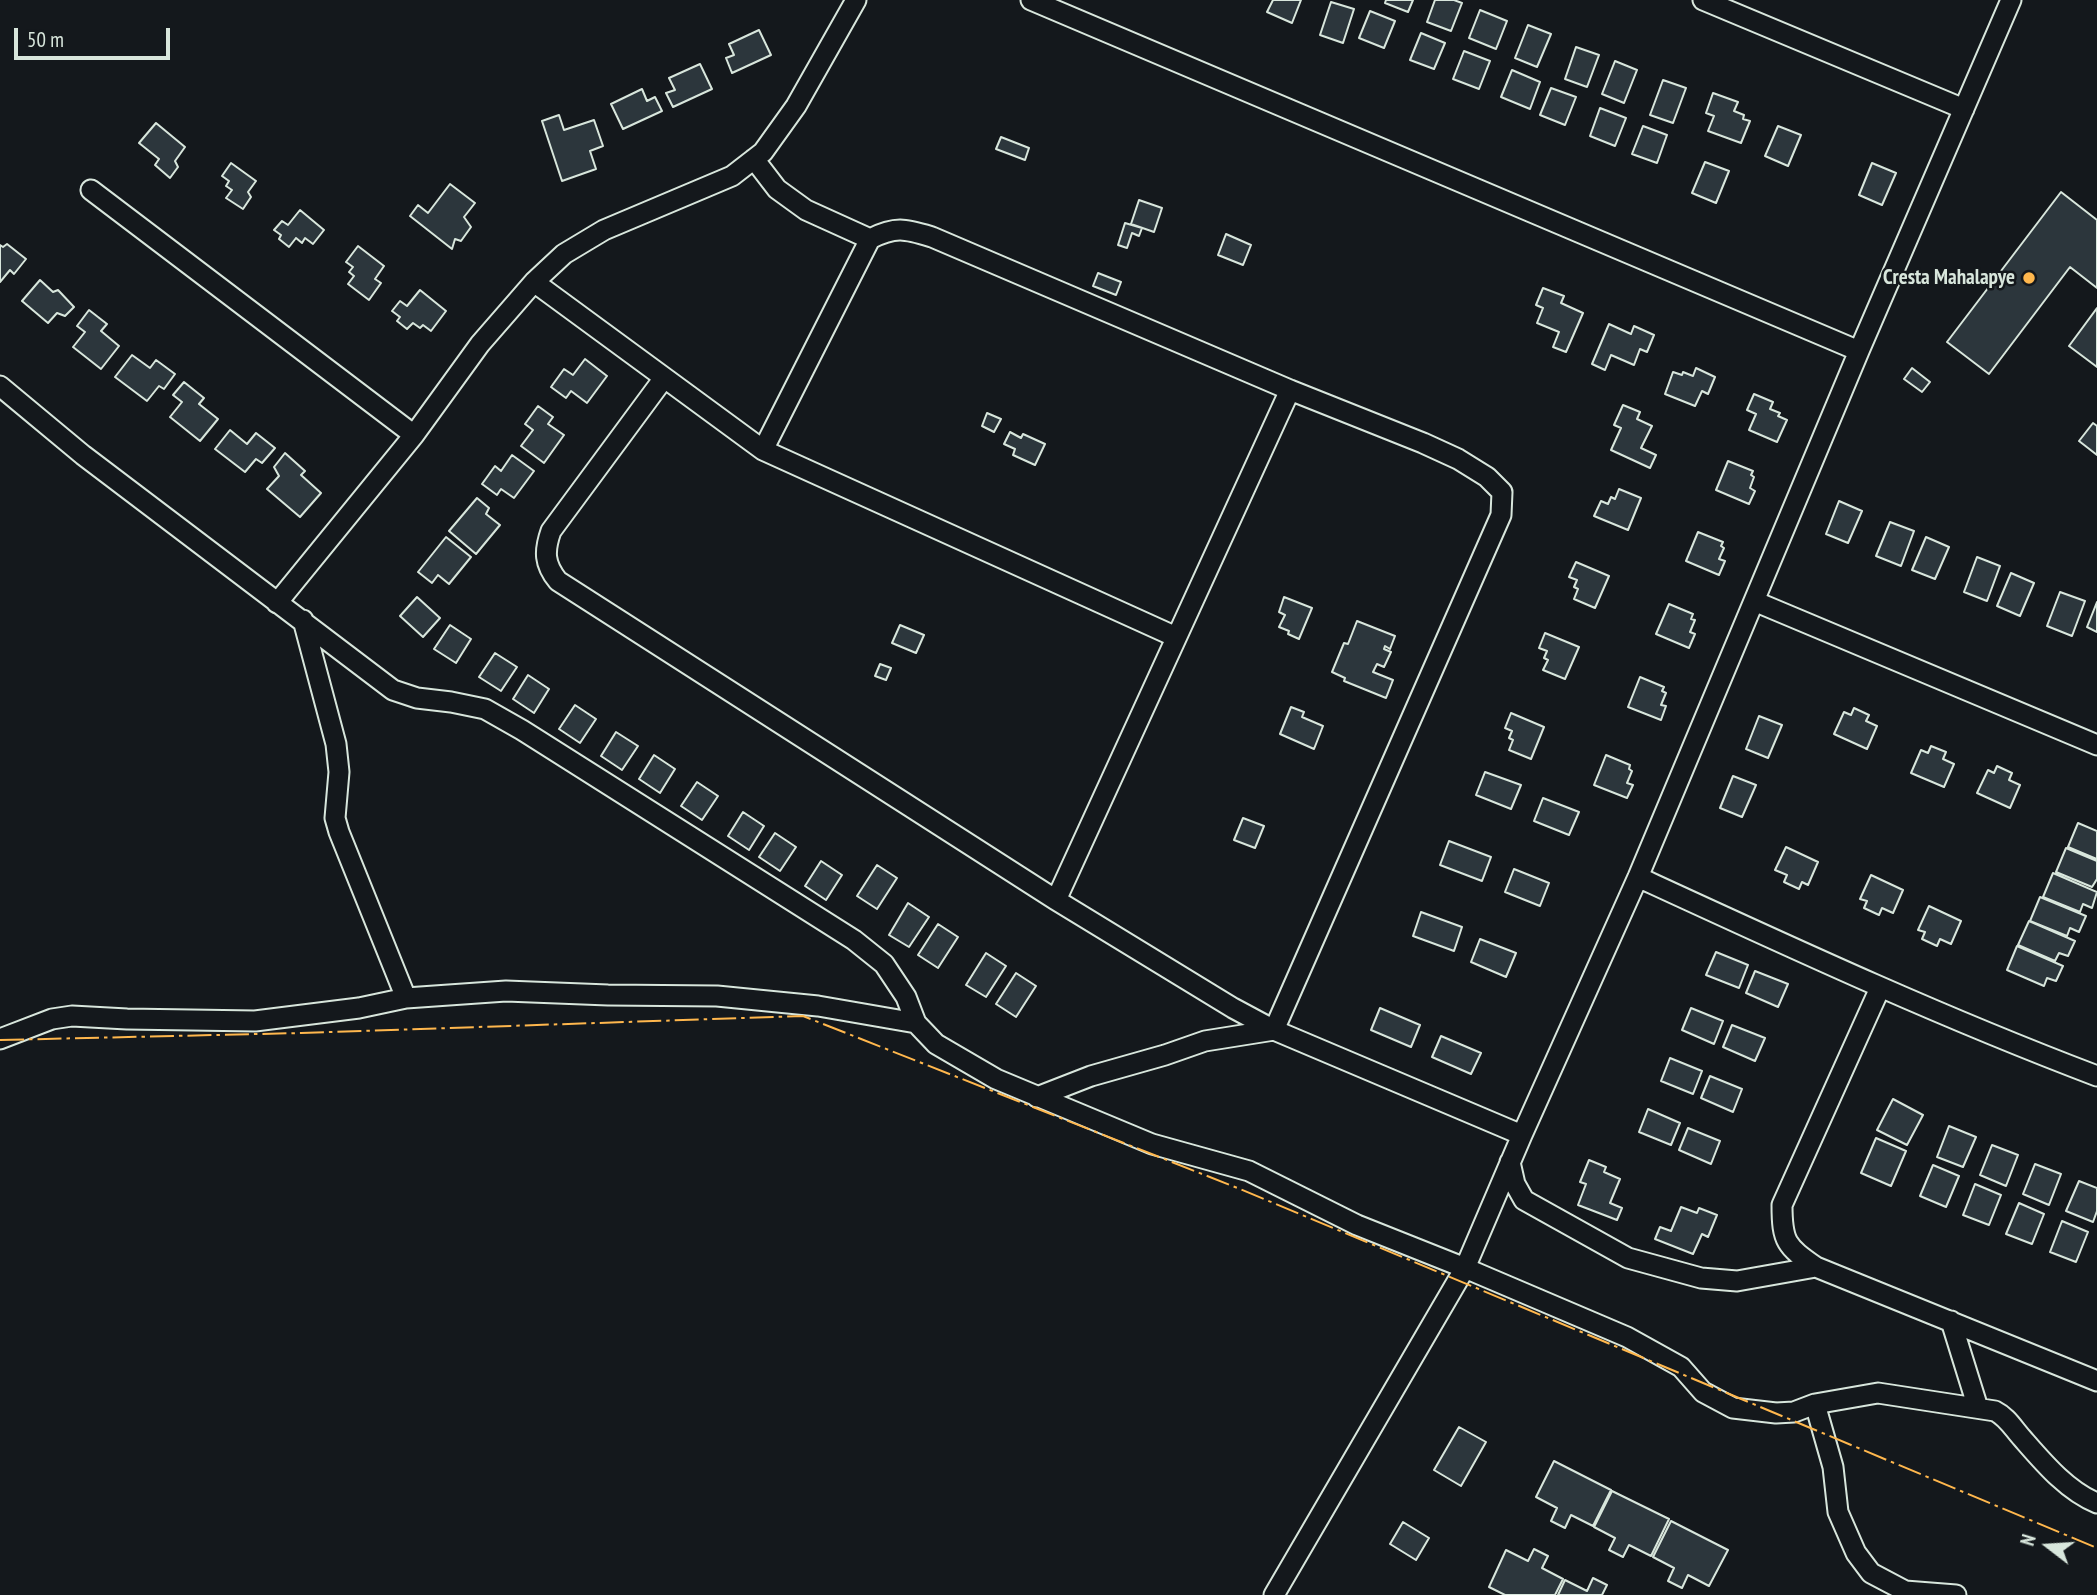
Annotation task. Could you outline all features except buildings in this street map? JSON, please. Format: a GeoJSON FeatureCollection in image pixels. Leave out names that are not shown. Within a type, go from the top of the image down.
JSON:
{"type":"FeatureCollection","features":[{"type":"Feature","properties":{"kind":"street"},"geometry":{"type":"LineString","coordinates":[[276,603],[414,435],[480,344],[534,282],[564,254],[604,230],[732,176],[763,152],[796,106],[856,0]]}},
{"type":"Feature","properties":{"kind":"street"},"geometry":{"type":"LineString","coordinates":[[1031,0],[1859,351]]}},
{"type":"Feature","properties":{"kind":"street"},"geometry":{"type":"LineString","coordinates":[[1703,0],[1964,110]]}},
{"type":"Feature","properties":{"kind":"street"},"geometry":{"type":"LineString","coordinates":[[1274,1595],[1465,1268],[1639,877],[1859,351],[2011,0]]}},
{"type":"Feature","properties":{"kind":"street"},"geometry":{"type":"LineString","coordinates":[[754,159],[777,189],[806,210],[870,239]]}},
{"type":"Feature","properties":{"kind":"street"},"geometry":{"type":"LineString","coordinates":[[91,190],[414,435]]}},
{"type":"Feature","properties":{"kind":"street"},"geometry":{"type":"LineString","coordinates":[[763,450],[870,239],[886,231],[907,229],[932,237],[1290,390],[1423,443],[1487,477],[1502,492],[1501,515],[1274,1030]]}},
{"type":"Feature","properties":{"kind":"street"},"geometry":{"type":"LineString","coordinates":[[534,282],[763,450],[1177,637]]}},
{"type":"Feature","properties":{"kind":"street"},"geometry":{"type":"LineString","coordinates":[[664,378],[551,531],[545,549],[551,573],[558,581],[1056,900],[1233,1008],[1274,1030],[1522,1135]]}},
{"type":"Feature","properties":{"kind":"street"},"geometry":{"type":"LineString","coordinates":[[0,386],[83,455],[393,690],[417,698],[485,709],[854,940],[884,964],[906,997],[916,1023],[936,1044],[996,1079],[1152,1143],[1248,1171],[1356,1225],[1627,1337],[1681,1367],[1703,1392],[1733,1408],[1776,1413],[1794,1412],[1815,1404],[1878,1393],[1995,1411],[2005,1416],[2046,1465],[2084,1498],[2097,1503]]}},
{"type":"Feature","properties":{"kind":"street"},"geometry":{"type":"LineString","coordinates":[[1056,900],[1290,390]]}},
{"type":"Feature","properties":{"kind":"street"},"geometry":{"type":"LineString","coordinates":[[1754,601],[2097,746]]}},
{"type":"Feature","properties":{"kind":"street"},"geometry":{"type":"LineString","coordinates":[[303,620],[335,744],[339,772],[335,818],[406,998]]}},
{"type":"Feature","properties":{"kind":"street"},"geometry":{"type":"LineString","coordinates":[[1639,877],[1880,988],[2017,1046],[2097,1076]]}},
{"type":"Feature","properties":{"kind":"street"},"geometry":{"type":"LineString","coordinates":[[1880,988],[1782,1205],[1782,1231],[1793,1251],[1816,1267],[2097,1381]]}},
{"type":"Feature","properties":{"kind":"street"},"geometry":{"type":"LineString","coordinates":[[0,1039],[52,1020],[72,1016],[255,1021],[359,1008],[406,998],[506,991],[717,996],[818,1006],[916,1023]]}},
{"type":"Feature","properties":{"kind":"street"},"geometry":{"type":"LineString","coordinates":[[1037,1097],[1091,1076],[1205,1041],[1274,1030]]}},
{"type":"Feature","properties":{"kind":"street"},"geometry":{"type":"LineString","coordinates":[[1510,1162],[1514,1184],[1524,1200],[1628,1258],[1701,1278],[1737,1281],[1816,1267]]}},
{"type":"Feature","properties":{"kind":"street"},"geometry":{"type":"LineString","coordinates":[[1951,1321],[1978,1408]]}},
{"type":"Feature","properties":{"kind":"street"},"geometry":{"type":"LineString","coordinates":[[1815,1404],[1833,1467],[1838,1512],[1856,1553],[1871,1573],[1905,1591],[1956,1595]]}},
{"type":"Feature","properties":{"kind":"power"},"geometry":{"type":"LineString","coordinates":[[0,1040],[803,1016],[1240,1189],[2097,1548]]}},
{"type":"Feature","properties":{"kind":"place","name":"Cresta Mahalapye"},"geometry":{"type":"Point","coordinates":[2029,278]}}]}
